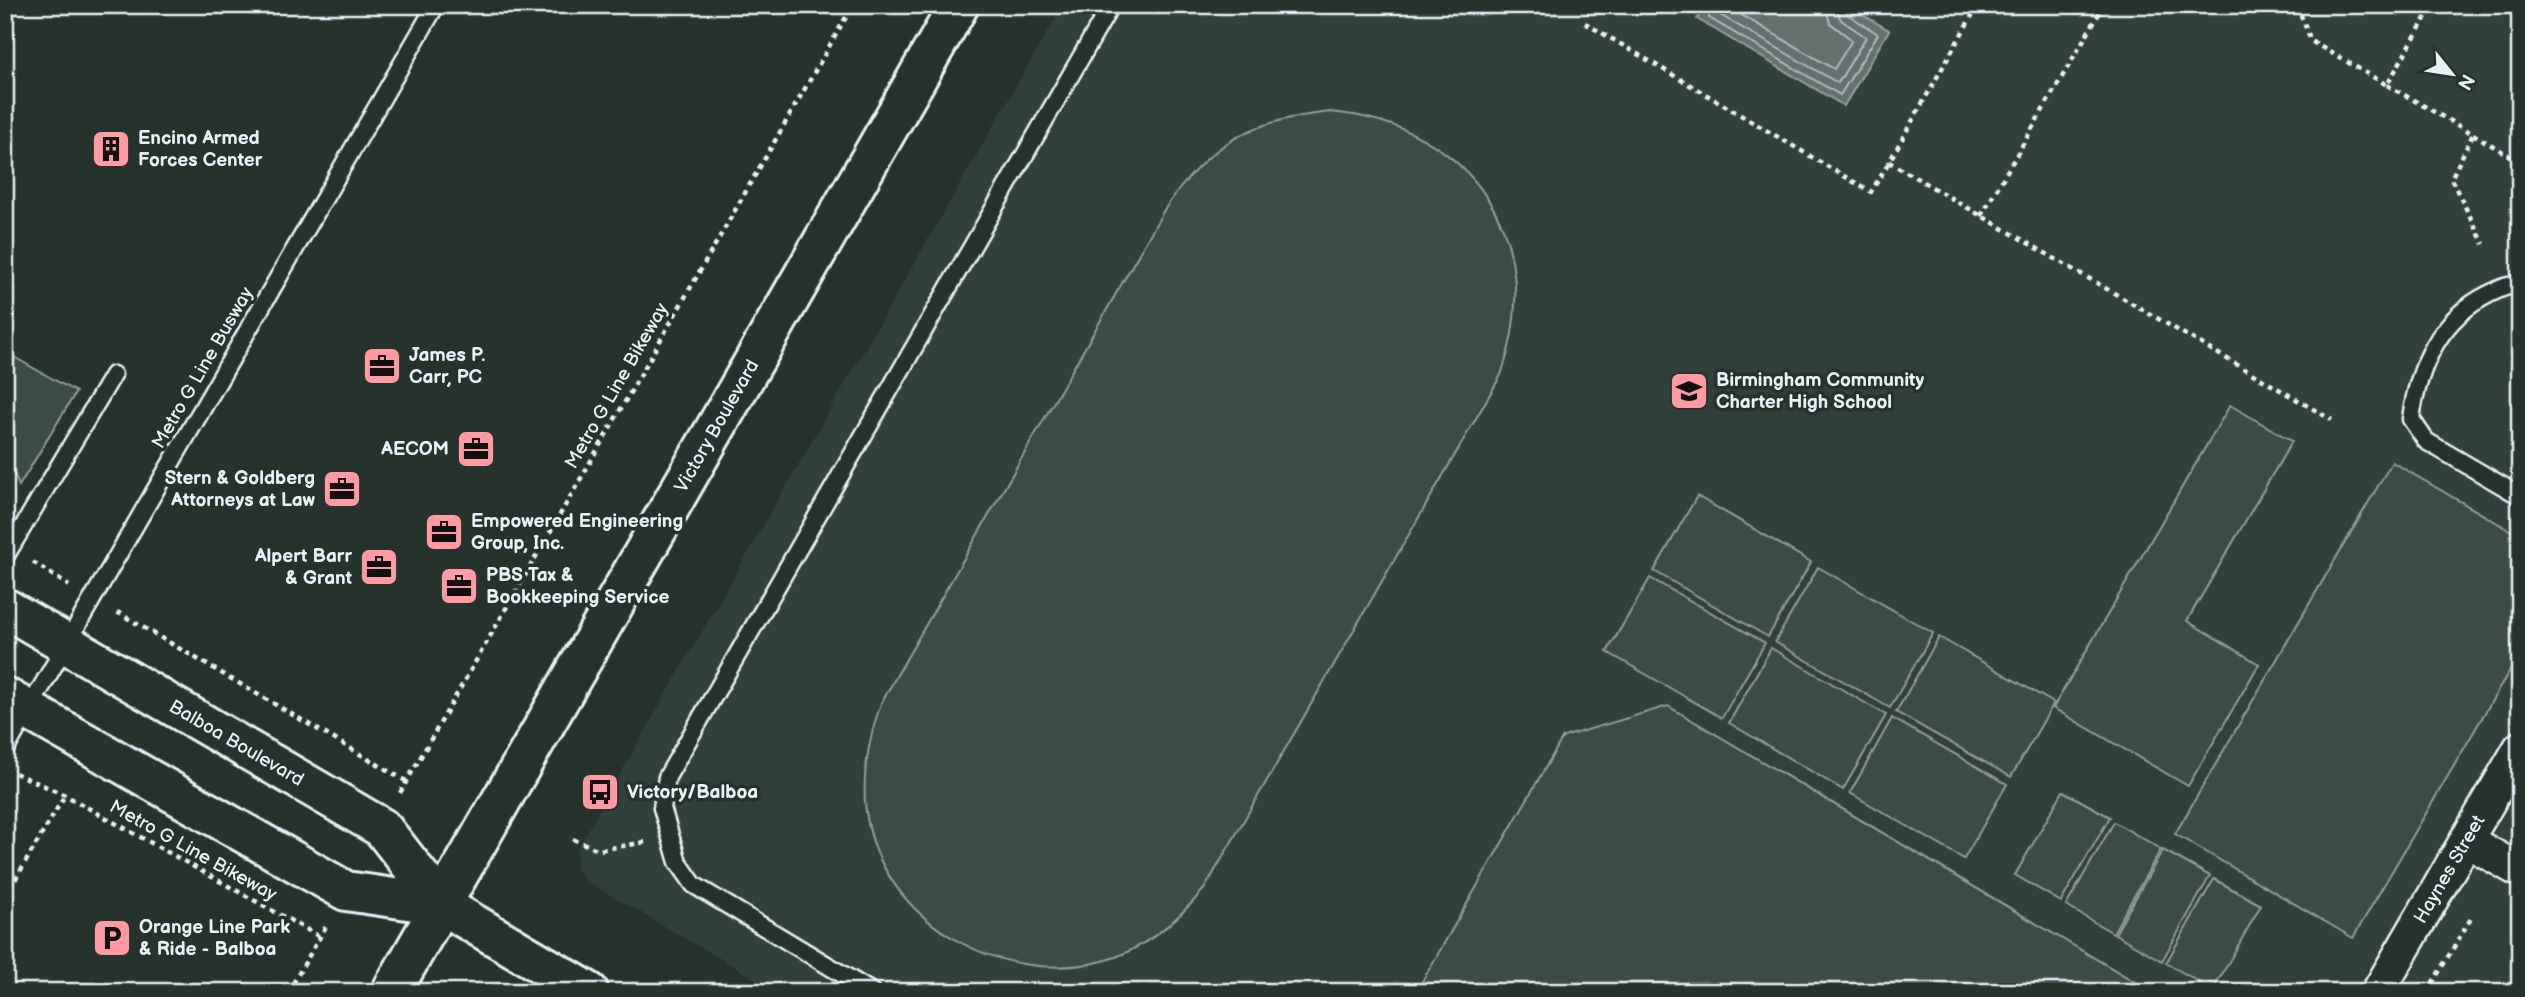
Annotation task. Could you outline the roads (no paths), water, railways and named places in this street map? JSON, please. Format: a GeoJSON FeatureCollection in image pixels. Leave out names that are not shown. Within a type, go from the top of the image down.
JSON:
{"type":"FeatureCollection","features":[{"type":"Feature","properties":{"kind":"main road","name":"Victory Boulevard"},"geometry":{"type":"LineString","coordinates":[[391,992],[959,5]]}},
{"type":"Feature","properties":{"kind":"main road","name":"Balboa Boulevard"},"geometry":{"type":"LineString","coordinates":[[5,608],[382,828],[442,905],[589,992]]}},
{"type":"Feature","properties":{"kind":"main road","name":"Balboa Boulevard"},"geometry":{"type":"LineString","coordinates":[[17,703],[346,891],[442,905]]}},
{"type":"Feature","properties":{"kind":"street","name":"Haynes Street"},"geometry":{"type":"LineString","coordinates":[[2378,992],[2520,748]]}},
{"type":"Feature","properties":{"kind":"street"},"geometry":{"type":"LineString","coordinates":[[2466,840],[2520,871]]}},
{"type":"Feature","properties":{"kind":"lane","name":"Metro G Line Busway"},"geometry":{"type":"LineString","coordinates":[[5,750],[17,703],[67,644],[436,5]]}},
{"type":"Feature","properties":{"kind":"lane"},"geometry":{"type":"LineString","coordinates":[[872,992],[694,886],[678,862],[662,808],[667,777],[1111,5]]}},
{"type":"Feature","properties":{"kind":"lane"},"geometry":{"type":"LineString","coordinates":[[2520,285],[2510,284],[2465,306],[2436,342],[2415,385],[2411,419],[2426,441],[2520,496]]}},
{"type":"Feature","properties":{"kind":"lane"},"geometry":{"type":"LineString","coordinates":[[5,557],[113,374]]}},
{"type":"Feature","properties":{"kind":"water"},"geometry":{"type":"Polygon","coordinates":[[[1705,5],[1846,5],[1889,30],[1844,106],[1697,19],[1705,5]]]}},
{"type":"Feature","properties":{"kind":"place","name":"Encino Armed Forces Center"},"geometry":{"type":"Point","coordinates":[111,149]}},
{"type":"Feature","properties":{"kind":"place","name":"James P. Carr, PC"},"geometry":{"type":"Point","coordinates":[382,366]}},
{"type":"Feature","properties":{"kind":"place","name":"Birmingham Community Charter High School"},"geometry":{"type":"Point","coordinates":[1689,391]}},
{"type":"Feature","properties":{"kind":"place","name":"AECOM"},"geometry":{"type":"Point","coordinates":[476,449]}},
{"type":"Feature","properties":{"kind":"place","name":"Stern & Goldberg Attorneys at Law"},"geometry":{"type":"Point","coordinates":[342,489]}},
{"type":"Feature","properties":{"kind":"place","name":"Empowered Engineering Group, Inc."},"geometry":{"type":"Point","coordinates":[444,532]}},
{"type":"Feature","properties":{"kind":"place","name":"Alpert Barr & Grant"},"geometry":{"type":"Point","coordinates":[379,567]}},
{"type":"Feature","properties":{"kind":"place","name":"PBS Tax & Bookkeeping Service"},"geometry":{"type":"Point","coordinates":[459,586]}},
{"type":"Feature","properties":{"kind":"place","name":"Victory/Balboa"},"geometry":{"type":"Point","coordinates":[600,792]}},
{"type":"Feature","properties":{"kind":"place","name":"Orange Line Park & Ride - Balboa"},"geometry":{"type":"Point","coordinates":[112,938]}}]}
